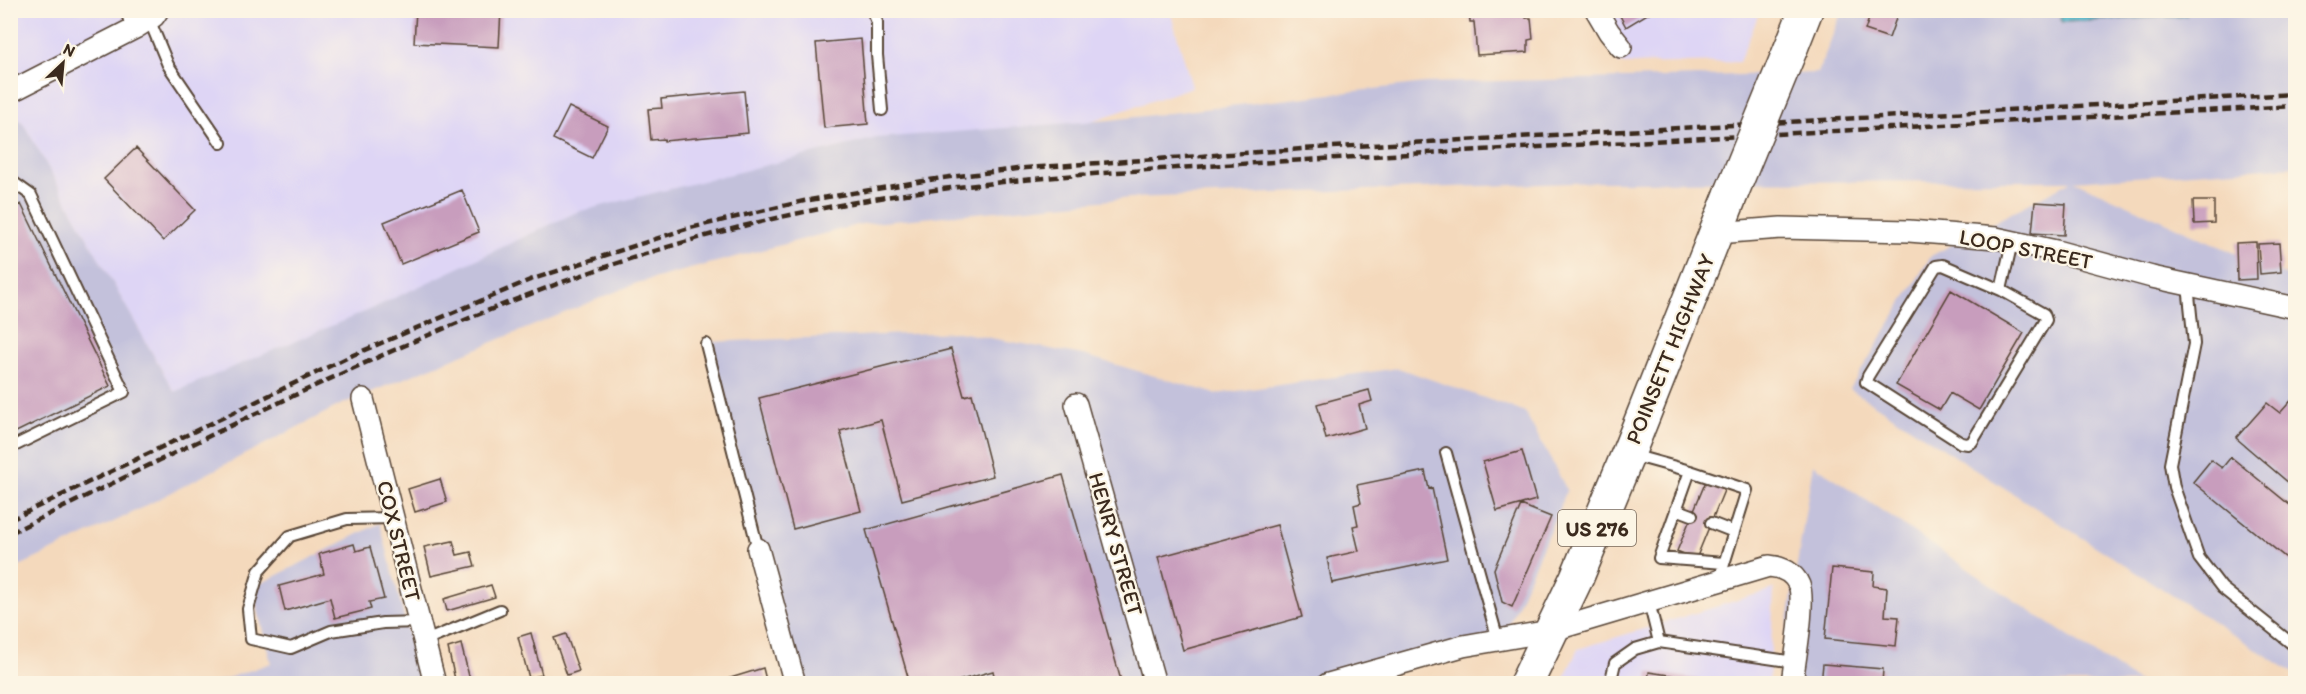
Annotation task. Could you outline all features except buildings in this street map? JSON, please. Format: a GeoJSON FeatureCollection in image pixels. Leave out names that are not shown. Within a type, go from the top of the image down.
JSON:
{"type":"FeatureCollection","features":[{"type":"Feature","properties":{"kind":"highway","name":"POINSETT HIGHWAY"},"geometry":{"type":"LineString","coordinates":[[1526,684],[1576,577],[1628,454],[1806,10]]}},
{"type":"Feature","properties":{"kind":"street"},"geometry":{"type":"LineString","coordinates":[[1596,10],[1609,32],[1622,47]]}},
{"type":"Feature","properties":{"kind":"street"},"geometry":{"type":"LineString","coordinates":[[10,92],[141,17]]}},
{"type":"Feature","properties":{"kind":"street","name":"LOOP STREET"},"geometry":{"type":"LineString","coordinates":[[1716,233],[1781,228],[1909,231],[1996,238],[2188,285],[2295,308]]}},
{"type":"Feature","properties":{"kind":"street","name":"COX STREET"},"geometry":{"type":"LineString","coordinates":[[363,399],[435,684]]}},
{"type":"Feature","properties":{"kind":"street","name":"HENRY STREET"},"geometry":{"type":"LineString","coordinates":[[1076,404],[1155,684]]}},
{"type":"Feature","properties":{"kind":"street"},"geometry":{"type":"LineString","coordinates":[[758,549],[795,684]]}},
{"type":"Feature","properties":{"kind":"street"},"geometry":{"type":"LineString","coordinates":[[1328,684],[1463,646],[1550,631],[1649,602],[1721,572],[1769,566],[1784,569],[1792,575],[1801,592],[1792,684]]}},
{"type":"Feature","properties":{"kind":"lane"},"geometry":{"type":"LineString","coordinates":[[872,10],[877,22],[877,55],[882,110]]}},
{"type":"Feature","properties":{"kind":"lane"},"geometry":{"type":"LineString","coordinates":[[141,17],[168,65],[221,143]]}},
{"type":"Feature","properties":{"kind":"lane"},"geometry":{"type":"LineString","coordinates":[[10,180],[31,195],[124,392],[10,448]]}},
{"type":"Feature","properties":{"kind":"lane"},"geometry":{"type":"LineString","coordinates":[[2001,290],[2012,242]]}},
{"type":"Feature","properties":{"kind":"lane"},"geometry":{"type":"LineString","coordinates":[[1943,265],[2001,290],[2044,314],[2046,320],[1972,442],[1961,443],[1866,382],[1866,378],[1936,266],[1943,265]]}},
{"type":"Feature","properties":{"kind":"lane"},"geometry":{"type":"LineString","coordinates":[[2188,285],[2194,344],[2170,464],[2174,487],[2199,558],[2222,588],[2295,647]]}},
{"type":"Feature","properties":{"kind":"lane"},"geometry":{"type":"LineString","coordinates":[[706,344],[758,549]]}},
{"type":"Feature","properties":{"kind":"lane"},"geometry":{"type":"LineString","coordinates":[[1446,453],[1498,640]]}},
{"type":"Feature","properties":{"kind":"lane"},"geometry":{"type":"LineString","coordinates":[[1628,454],[1690,471],[1747,490],[1721,572],[1659,558],[1690,471]]}},
{"type":"Feature","properties":{"kind":"lane"},"geometry":{"type":"LineString","coordinates":[[1676,509],[1692,515]]}},
{"type":"Feature","properties":{"kind":"lane"},"geometry":{"type":"LineString","coordinates":[[394,519],[347,519],[290,536],[259,571],[248,609],[251,639],[291,648],[331,631],[383,623],[422,632],[500,610]]}},
{"type":"Feature","properties":{"kind":"lane"},"geometry":{"type":"LineString","coordinates":[[1710,523],[1734,532]]}},
{"type":"Feature","properties":{"kind":"lane"},"geometry":{"type":"LineString","coordinates":[[1649,602],[1659,642]]}},
{"type":"Feature","properties":{"kind":"lane"},"geometry":{"type":"LineString","coordinates":[[1610,684],[1615,663],[1635,649],[1659,642],[1795,662]]}},
{"type":"Feature","properties":{"kind":"shaded area"},"geometry":{"type":"Polygon","coordinates":[[[11,10],[1170,11],[1192,87],[888,191],[174,392],[23,123],[11,113],[11,10]]]}},
{"type":"Feature","properties":{"kind":"shaded area"},"geometry":{"type":"Polygon","coordinates":[[[1593,11],[1760,11],[1739,62],[1619,64],[1593,11]]]}},
{"type":"Feature","properties":{"kind":"shaded area"},"geometry":{"type":"Polygon","coordinates":[[[1842,11],[2295,11],[2295,166],[2074,181],[2295,280],[2295,674],[1850,389],[1931,256],[2071,181],[1601,182],[1131,198],[861,224],[637,283],[342,404],[122,518],[11,570],[10,113],[23,123],[174,392],[369,310],[577,212],[877,138],[1110,120],[1425,83],[1818,73],[1842,11]]]}},
{"type":"Feature","properties":{"kind":"shaded area"},"geometry":{"type":"Polygon","coordinates":[[[958,332],[1083,355],[1216,394],[1398,368],[1525,412],[1567,490],[1506,631],[1328,683],[798,683],[708,342],[958,332]]]}},
{"type":"Feature","properties":{"kind":"shaded area"},"geometry":{"type":"Polygon","coordinates":[[[1813,464],[2030,611],[2140,683],[1778,684],[1813,464]]]}},
{"type":"Feature","properties":{"kind":"shaded area"},"geometry":{"type":"Polygon","coordinates":[[[380,523],[421,683],[211,684],[271,663],[252,588],[380,523]]]}},
{"type":"Feature","properties":{"kind":"shaded area"},"geometry":{"type":"Polygon","coordinates":[[[1774,589],[1769,683],[1561,684],[1578,649],[1774,589]]]}},
{"type":"Feature","properties":{"kind":"water"},"geometry":{"type":"Polygon","coordinates":[[[2186,10],[2186,16],[2062,22],[2060,19],[2063,11],[2186,10]]]}},
{"type":"Feature","properties":{"kind":"railway"},"geometry":{"type":"LineString","coordinates":[[10,520],[353,355],[530,280],[686,229],[804,201],[942,178],[1026,168],[1317,148],[2296,94]]}},
{"type":"Feature","properties":{"kind":"railway"},"geometry":{"type":"LineString","coordinates":[[10,533],[302,392],[400,347],[500,306],[601,268],[704,236],[809,211],[896,195],[984,184],[1161,169],[2296,106]]}}]}
